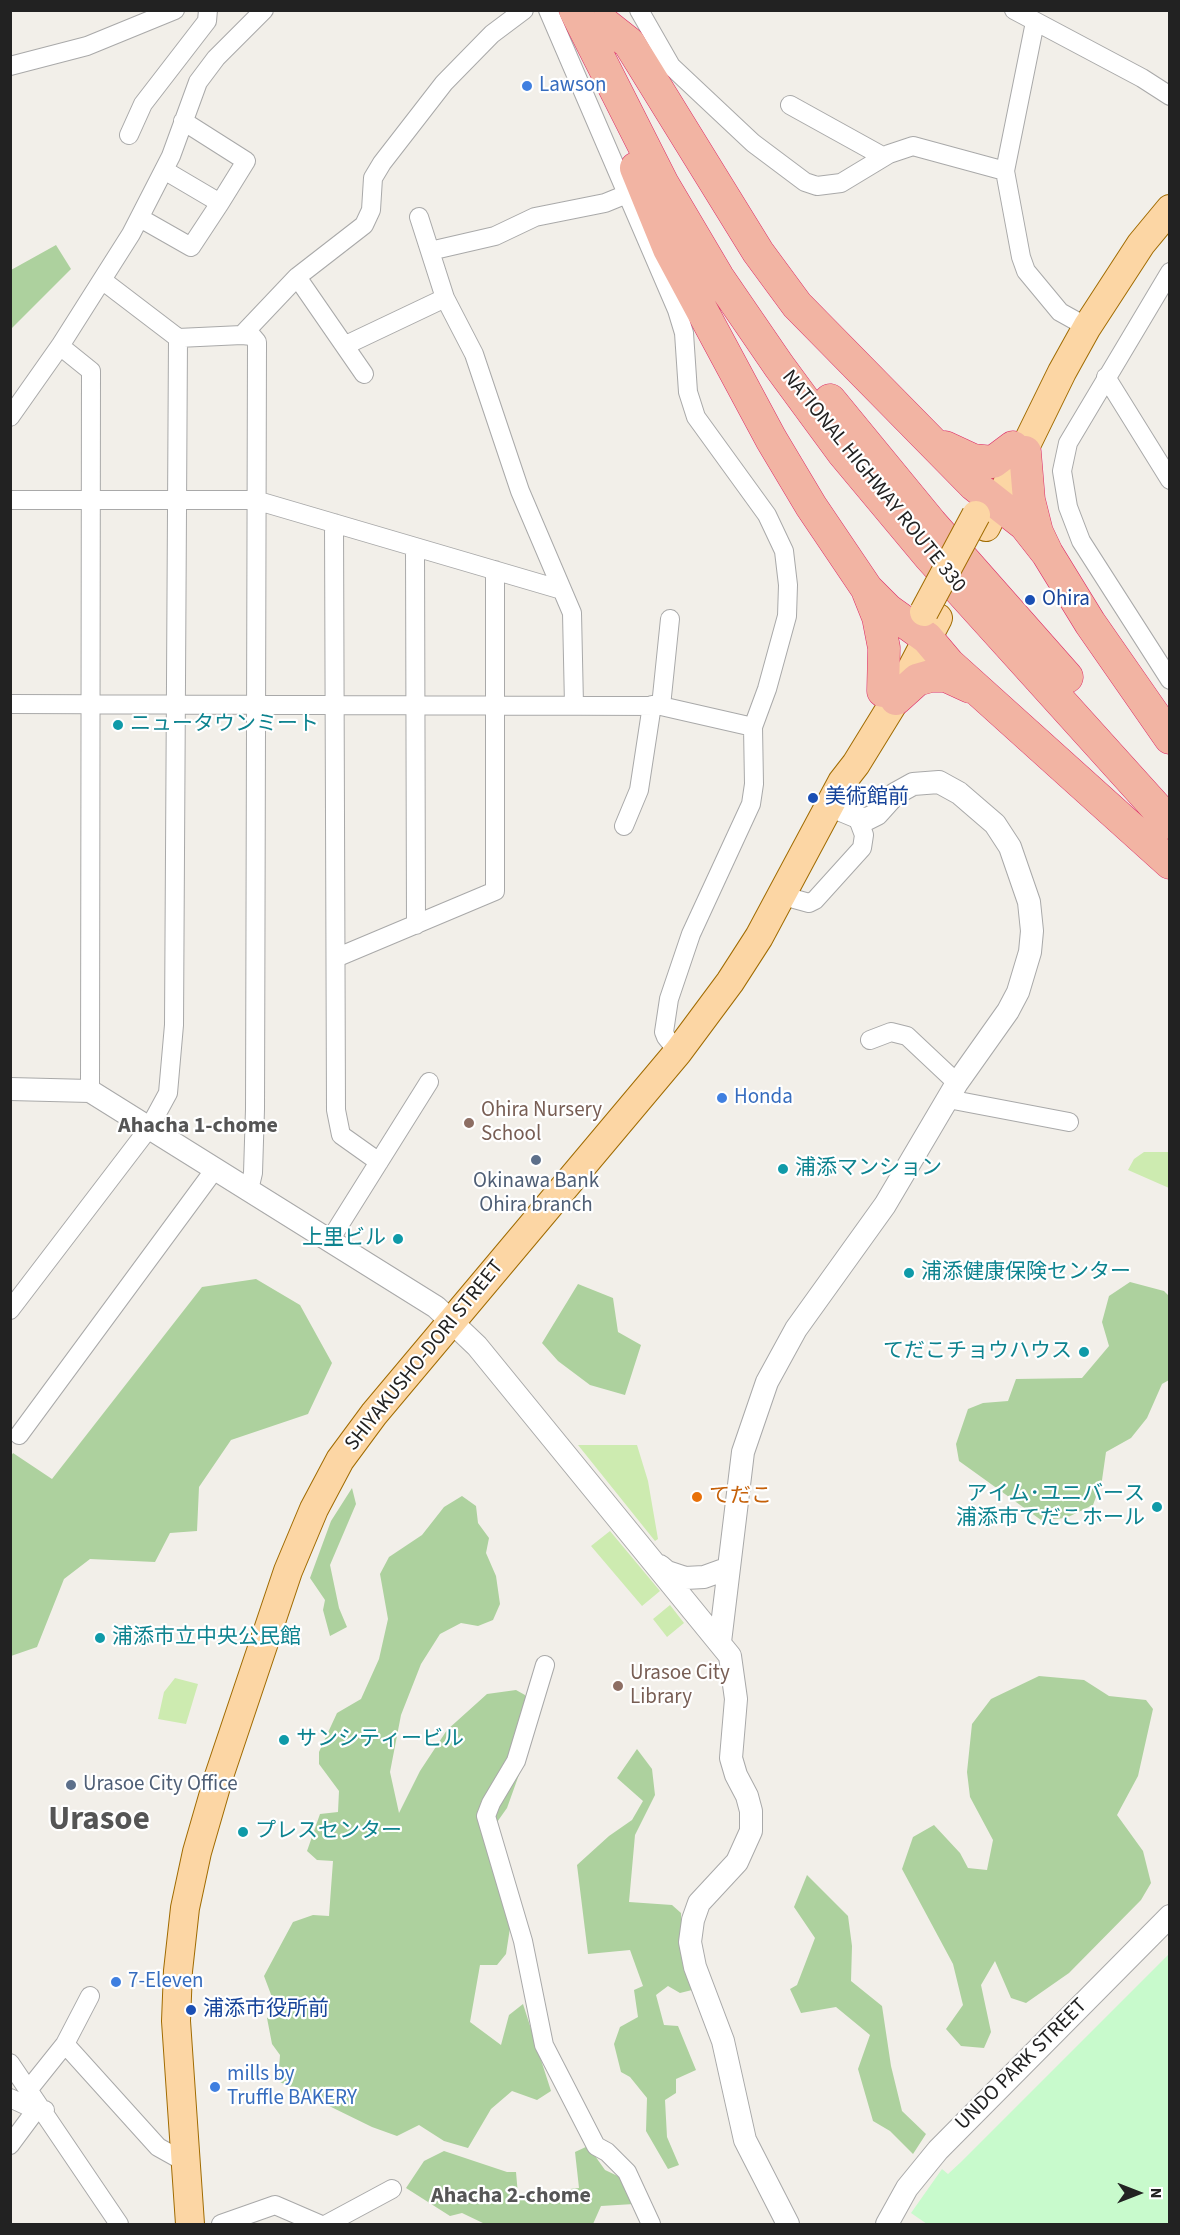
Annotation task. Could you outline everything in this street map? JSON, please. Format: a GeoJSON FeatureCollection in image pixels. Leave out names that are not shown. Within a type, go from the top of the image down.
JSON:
{"type":"FeatureCollection","features":[{"type":"Feature","properties":{"kind":"highway","name":"NATIONAL HIGHWAY ROUTE 330"},"geometry":{"type":"LineString","coordinates":[[575,10],[663,184],[718,277],[779,366],[843,453],[929,556],[1170,823]]}},
{"type":"Feature","properties":{"kind":"highway","name":"NATIONAL HIGHWAY ROUTE 330"},"geometry":{"type":"LineString","coordinates":[[602,17],[679,168],[735,265],[795,354],[862,441],[932,523],[1170,792]]}},
{"type":"Feature","properties":{"kind":"highway"},"geometry":{"type":"LineString","coordinates":[[602,17],[629,43],[758,252],[797,305],[928,438],[987,510],[1025,525],[1047,553]]}},
{"type":"Feature","properties":{"kind":"highway"},"geometry":{"type":"LineString","coordinates":[[623,105],[627,145],[669,249],[771,439],[811,506],[867,589],[893,614],[925,626],[949,664],[1170,863]]}},
{"type":"Feature","properties":{"kind":"highway"},"geometry":{"type":"LineString","coordinates":[[928,438],[979,462],[993,462],[1019,450],[1037,532],[1047,553],[1090,623],[1170,738]]}},
{"type":"Feature","properties":{"kind":"highway"},"geometry":{"type":"LineString","coordinates":[[867,589],[878,617],[889,695],[917,680],[938,675],[955,679],[981,693]]}},
{"type":"Feature","properties":{"kind":"main road","name":"SHIYAKUSHO-DORI STREET"},"geometry":{"type":"LineString","coordinates":[[190,2224],[183,2161],[176,2020],[183,1918],[194,1863],[219,1776],[288,1570],[327,1484],[374,1414],[678,1052],[730,982],[836,794],[856,764],[889,695],[1019,450],[1041,397],[1062,372],[1141,244],[1169,210]]}},
{"type":"Feature","properties":{"kind":"street"},"geometry":{"type":"LineString","coordinates":[[10,66],[87,46],[175,10]]}},
{"type":"Feature","properties":{"kind":"street"},"geometry":{"type":"LineString","coordinates":[[129,135],[143,104],[207,21],[208,10]]}},
{"type":"Feature","properties":{"kind":"street"},"geometry":{"type":"LineString","coordinates":[[10,417],[60,346],[140,218],[164,170],[204,74],[216,58],[264,10]]}},
{"type":"Feature","properties":{"kind":"street"},"geometry":{"type":"LineString","coordinates":[[242,335],[297,277],[370,218],[373,178],[382,164],[444,83],[492,34],[524,10]]}},
{"type":"Feature","properties":{"kind":"street"},"geometry":{"type":"LineString","coordinates":[[548,10],[679,318],[686,350],[688,392],[696,417],[767,515],[784,551],[787,616],[767,688],[753,727],[754,784],[751,804],[691,934],[669,999],[664,1032],[678,1052]]}},
{"type":"Feature","properties":{"kind":"street"},"geometry":{"type":"LineString","coordinates":[[639,10],[671,66],[753,143],[805,182],[817,186],[841,183],[901,148],[914,146],[1005,171]]}},
{"type":"Feature","properties":{"kind":"street"},"geometry":{"type":"LineString","coordinates":[[1018,11],[1142,78],[1170,96]]}},
{"type":"Feature","properties":{"kind":"street"},"geometry":{"type":"LineString","coordinates":[[1035,22],[1005,171],[1021,257],[1026,271],[1060,312],[1088,327]]}},
{"type":"Feature","properties":{"kind":"street"},"geometry":{"type":"LineString","coordinates":[[790,105],[884,157]]}},
{"type":"Feature","properties":{"kind":"street"},"geometry":{"type":"LineString","coordinates":[[140,218],[191,247],[246,161],[183,121]]}},
{"type":"Feature","properties":{"kind":"street"},"geometry":{"type":"LineString","coordinates":[[164,170],[220,203]]}},
{"type":"Feature","properties":{"kind":"street"},"geometry":{"type":"LineString","coordinates":[[429,251],[495,236],[535,217],[605,203],[627,194]]}},
{"type":"Feature","properties":{"kind":"street"},"geometry":{"type":"LineString","coordinates":[[419,217],[445,298],[474,354],[520,491],[572,613],[573,705]]}},
{"type":"Feature","properties":{"kind":"street"},"geometry":{"type":"LineString","coordinates":[[1170,272],[1068,443],[1062,471],[1064,490],[1081,541],[1170,680]]}},
{"type":"Feature","properties":{"kind":"street"},"geometry":{"type":"LineString","coordinates":[[297,277],[364,374]]}},
{"type":"Feature","properties":{"kind":"street"},"geometry":{"type":"LineString","coordinates":[[102,280],[178,338],[242,335],[252,336],[256,342],[255,1108],[253,1173],[249,1190]]}},
{"type":"Feature","properties":{"kind":"street"},"geometry":{"type":"LineString","coordinates":[[346,345],[445,298]]}},
{"type":"Feature","properties":{"kind":"street"},"geometry":{"type":"LineString","coordinates":[[10,1310],[150,1128],[168,1093],[174,1025],[178,338]]}},
{"type":"Feature","properties":{"kind":"street"},"geometry":{"type":"LineString","coordinates":[[60,346],[91,371],[90,1091]]}},
{"type":"Feature","properties":{"kind":"street"},"geometry":{"type":"LineString","coordinates":[[1106,377],[1170,480]]}},
{"type":"Feature","properties":{"kind":"street"},"geometry":{"type":"LineString","coordinates":[[10,500],[255,500],[562,590]]}},
{"type":"Feature","properties":{"kind":"street"},"geometry":{"type":"LineString","coordinates":[[334,523],[338,1127],[341,1135],[349,1142],[380,1162]]}},
{"type":"Feature","properties":{"kind":"street"},"geometry":{"type":"LineString","coordinates":[[415,548],[416,925]]}},
{"type":"Feature","properties":{"kind":"street"},"geometry":{"type":"LineString","coordinates":[[338,957],[495,891],[495,570]]}},
{"type":"Feature","properties":{"kind":"street"},"geometry":{"type":"LineString","coordinates":[[624,826],[639,790],[657,706],[670,619]]}},
{"type":"Feature","properties":{"kind":"street"},"geometry":{"type":"LineString","coordinates":[[10,704],[657,706],[753,727]]}},
{"type":"Feature","properties":{"kind":"street"},"geometry":{"type":"LineString","coordinates":[[720,1642],[743,1452],[767,1382],[796,1329],[885,1205],[952,1091],[1008,1011],[1024,975],[1032,931],[1029,902],[1010,847],[995,824],[959,793],[939,782],[922,782],[903,788],[872,817],[858,819]]}},
{"type":"Feature","properties":{"kind":"street"},"geometry":{"type":"LineString","coordinates":[[780,895],[808,903],[815,900],[862,848],[864,835],[858,819],[836,794]]}},
{"type":"Feature","properties":{"kind":"street"},"geometry":{"type":"LineString","coordinates":[[870,1040],[891,1032],[907,1036],[952,1091],[1069,1122]]}},
{"type":"Feature","properties":{"kind":"street"},"geometry":{"type":"LineString","coordinates":[[330,1240],[429,1082]]}},
{"type":"Feature","properties":{"kind":"street"},"geometry":{"type":"LineString","coordinates":[[10,1089],[90,1091],[330,1240],[452,1320],[477,1346],[730,1656],[734,1671],[736,1700],[731,1758],[736,1775],[747,1796],[751,1812],[751,1831],[737,1862],[699,1904],[693,1920],[690,1942],[694,1967],[723,2041],[745,2140],[787,2224]]}},
{"type":"Feature","properties":{"kind":"street"},"geometry":{"type":"LineString","coordinates":[[19,1435],[215,1169]]}},
{"type":"Feature","properties":{"kind":"street"},"geometry":{"type":"LineString","coordinates":[[650,1558],[667,1572],[685,1578],[704,1577],[729,1568]]}},
{"type":"Feature","properties":{"kind":"street"},"geometry":{"type":"LineString","coordinates":[[545,1665],[516,1761],[490,1803],[486,1816],[523,1941],[544,2045],[596,2146],[607,2152],[627,2172],[651,2224]]}},
{"type":"Feature","properties":{"kind":"street","name":"UNDO PARK STREET"},"geometry":{"type":"LineString","coordinates":[[887,2224],[907,2188],[938,2150],[1170,1916]]}},
{"type":"Feature","properties":{"kind":"street"},"geometry":{"type":"LineString","coordinates":[[29,2089],[78,2025],[90,1996]]}},
{"type":"Feature","properties":{"kind":"street"},"geometry":{"type":"LineString","coordinates":[[65,2044],[158,2147],[183,2161]]}},
{"type":"Feature","properties":{"kind":"street"},"geometry":{"type":"LineString","coordinates":[[10,2063],[119,2224]]}},
{"type":"Feature","properties":{"kind":"street"},"geometry":{"type":"LineString","coordinates":[[10,2098],[40,2110]]}},
{"type":"Feature","properties":{"kind":"street"},"geometry":{"type":"LineString","coordinates":[[10,2145],[40,2110]]}},
{"type":"Feature","properties":{"kind":"street"},"geometry":{"type":"LineString","coordinates":[[327,2224],[392,2189]]}},
{"type":"Feature","properties":{"kind":"street"},"geometry":{"type":"LineString","coordinates":[[221,2224],[275,2205],[319,2224]]}},
{"type":"Feature","properties":{"kind":"green space"},"geometry":{"type":"Polygon","coordinates":[[[56,245],[71,269],[11,329],[11,270],[56,245]]]}},
{"type":"Feature","properties":{"kind":"green space"},"geometry":{"type":"Polygon","coordinates":[[[1144,1152],[1169,1152],[1169,1188],[1128,1170],[1134,1159],[1144,1152]]]}},
{"type":"Feature","properties":{"kind":"green space"},"geometry":{"type":"Polygon","coordinates":[[[256,1279],[300,1305],[332,1363],[308,1414],[231,1440],[199,1487],[197,1531],[170,1533],[155,1562],[90,1559],[64,1579],[37,1647],[11,1656],[10,1458],[13,1453],[52,1479],[202,1287],[256,1279]]]}},
{"type":"Feature","properties":{"kind":"green space"},"geometry":{"type":"Polygon","coordinates":[[[1130,1282],[1164,1291],[1169,1296],[1169,1380],[1162,1384],[1147,1418],[1131,1438],[1106,1452],[1102,1480],[1093,1505],[1066,1518],[1041,1520],[959,1461],[956,1444],[968,1409],[983,1403],[1008,1401],[1016,1379],[1082,1378],[1109,1346],[1102,1322],[1109,1296],[1130,1282]]]}},
{"type":"Feature","properties":{"kind":"green space"},"geometry":{"type":"Polygon","coordinates":[[[578,1284],[613,1298],[618,1332],[641,1345],[625,1395],[590,1385],[558,1361],[542,1343],[578,1284]]]}},
{"type":"Feature","properties":{"kind":"green space"},"geometry":{"type":"Polygon","coordinates":[[[578,1445],[637,1445],[648,1481],[658,1539],[655,1541],[578,1445]]]}},
{"type":"Feature","properties":{"kind":"green space"},"geometry":{"type":"Polygon","coordinates":[[[352,1488],[356,1504],[330,1565],[339,1608],[347,1627],[330,1636],[323,1610],[325,1600],[310,1578],[331,1521],[352,1488]]]}},
{"type":"Feature","properties":{"kind":"green space"},"geometry":{"type":"Polygon","coordinates":[[[462,1496],[476,1506],[478,1523],[489,1538],[486,1553],[496,1576],[500,1604],[493,1620],[478,1626],[461,1623],[440,1634],[421,1664],[401,1715],[390,1772],[399,1813],[420,1771],[447,1730],[487,1694],[516,1690],[525,1695],[527,1710],[521,1769],[507,1808],[490,1832],[510,1928],[506,1954],[497,1965],[480,1965],[470,2022],[501,2045],[509,2015],[523,2004],[551,2091],[537,2100],[512,2091],[491,2109],[468,2148],[444,2141],[419,2125],[397,2136],[372,2127],[278,2081],[280,2055],[272,2044],[267,2018],[278,2013],[264,1976],[293,1922],[313,1915],[329,1916],[333,1861],[317,1860],[307,1851],[320,1814],[338,1812],[339,1791],[319,1764],[319,1752],[337,1713],[361,1699],[379,1659],[388,1619],[380,1574],[389,1557],[422,1535],[444,1507],[462,1496]]]}},
{"type":"Feature","properties":{"kind":"green space"},"geometry":{"type":"Polygon","coordinates":[[[610,1531],[660,1591],[642,1606],[591,1546],[610,1531]]]}},
{"type":"Feature","properties":{"kind":"green space"},"geometry":{"type":"Polygon","coordinates":[[[670,1605],[684,1623],[667,1637],[653,1619],[670,1605]]]}},
{"type":"Feature","properties":{"kind":"green space"},"geometry":{"type":"Polygon","coordinates":[[[1039,1676],[1084,1680],[1109,1696],[1146,1700],[1153,1709],[1138,1776],[1117,1815],[1143,1851],[1151,1883],[1141,1900],[1069,1973],[1026,2003],[1011,1998],[995,1961],[981,1985],[991,2032],[984,2048],[961,2046],[946,2029],[963,2005],[953,1964],[902,1869],[913,1837],[934,1825],[960,1853],[968,1868],[987,1870],[993,1840],[970,1797],[967,1772],[972,1724],[991,1699],[1039,1676]]]}},
{"type":"Feature","properties":{"kind":"green space"},"geometry":{"type":"Polygon","coordinates":[[[175,1678],[198,1684],[186,1724],[158,1719],[164,1692],[175,1678]]]}},
{"type":"Feature","properties":{"kind":"green space"},"geometry":{"type":"Polygon","coordinates":[[[637,1749],[652,1769],[655,1795],[635,1835],[629,1902],[672,1905],[681,1913],[682,1962],[692,1990],[680,1993],[668,1986],[656,1995],[664,2025],[678,2026],[696,2070],[676,2079],[676,2093],[665,2100],[667,2137],[679,2165],[668,2169],[646,2131],[647,2098],[630,2077],[621,2072],[614,2044],[620,2027],[638,2017],[634,1990],[643,1986],[630,1950],[588,1954],[577,1865],[609,1836],[632,1820],[643,1801],[617,1778],[637,1749]]]}},
{"type":"Feature","properties":{"kind":"green space"},"geometry":{"type":"Polygon","coordinates":[[[807,1875],[848,1916],[852,1946],[851,1981],[882,2006],[891,2066],[902,2111],[926,2134],[913,2154],[890,2131],[873,2121],[858,2069],[870,2035],[836,2007],[801,2013],[790,1989],[797,1985],[815,1938],[794,1907],[807,1875]]]}},
{"type":"Feature","properties":{"kind":"green space"},"geometry":{"type":"Polygon","coordinates":[[[1169,1954],[1169,2224],[927,2224],[911,2213],[942,2169],[948,2174],[961,2162],[1169,1954]]]}},
{"type":"Feature","properties":{"kind":"green space"},"geometry":{"type":"Polygon","coordinates":[[[588,2146],[605,2170],[624,2179],[634,2204],[601,2206],[593,2224],[485,2224],[462,2213],[450,2216],[406,2188],[424,2161],[444,2151],[507,2172],[516,2172],[518,2195],[579,2188],[575,2152],[588,2146]]]}},
{"type":"Feature","properties":{"kind":"place","name":"Lawson"},"geometry":{"type":"Point","coordinates":[527,86]}},
{"type":"Feature","properties":{"kind":"place","name":"Ohira"},"geometry":{"type":"Point","coordinates":[1030,600]}},
{"type":"Feature","properties":{"kind":"place","name":"ニュータウンミート"},"geometry":{"type":"Point","coordinates":[118,725]}},
{"type":"Feature","properties":{"kind":"place","name":"美術館前"},"geometry":{"type":"Point","coordinates":[813,798]}},
{"type":"Feature","properties":{"kind":"place","name":"Honda"},"geometry":{"type":"Point","coordinates":[722,1098]}},
{"type":"Feature","properties":{"kind":"place","name":"Ohira Nursery School"},"geometry":{"type":"Point","coordinates":[469,1123]}},
{"type":"Feature","properties":{"kind":"place","name":"Okinawa Bank Ohira branch"},"geometry":{"type":"Point","coordinates":[536,1160]}},
{"type":"Feature","properties":{"kind":"place","name":"浦添マンション"},"geometry":{"type":"Point","coordinates":[783,1169]}},
{"type":"Feature","properties":{"kind":"place","name":"上里ビル"},"geometry":{"type":"Point","coordinates":[398,1239]}},
{"type":"Feature","properties":{"kind":"place","name":"浦添健康保険センター"},"geometry":{"type":"Point","coordinates":[909,1273]}},
{"type":"Feature","properties":{"kind":"place","name":"てだこチョウハウス"},"geometry":{"type":"Point","coordinates":[1084,1352]}},
{"type":"Feature","properties":{"kind":"place","name":"てだこ"},"geometry":{"type":"Point","coordinates":[697,1497]}},
{"type":"Feature","properties":{"kind":"place","name":"アイム･ユニバース 浦添市てだこホール"},"geometry":{"type":"Point","coordinates":[1157,1507]}},
{"type":"Feature","properties":{"kind":"place","name":"浦添市立中央公民館"},"geometry":{"type":"Point","coordinates":[100,1638]}},
{"type":"Feature","properties":{"kind":"place","name":"Urasoe City Library"},"geometry":{"type":"Point","coordinates":[618,1686]}},
{"type":"Feature","properties":{"kind":"place","name":"サンシティービル"},"geometry":{"type":"Point","coordinates":[284,1740]}},
{"type":"Feature","properties":{"kind":"place","name":"Urasoe City Office"},"geometry":{"type":"Point","coordinates":[71,1785]}},
{"type":"Feature","properties":{"kind":"place","name":"プレスセンター"},"geometry":{"type":"Point","coordinates":[243,1832]}},
{"type":"Feature","properties":{"kind":"place","name":"7-Eleven"},"geometry":{"type":"Point","coordinates":[116,1982]}},
{"type":"Feature","properties":{"kind":"place","name":"浦添市役所前"},"geometry":{"type":"Point","coordinates":[191,2010]}},
{"type":"Feature","properties":{"kind":"place","name":"mills by Truffle BAKERY"},"geometry":{"type":"Point","coordinates":[215,2087]}},
{"type":"Feature","properties":{"kind":"district","name":"Ahacha 1-chome"},"geometry":{"type":"Point","coordinates":[198,1127]}},
{"type":"Feature","properties":{"kind":"district","name":"Urasoe"},"geometry":{"type":"Point","coordinates":[99,1822]}},
{"type":"Feature","properties":{"kind":"district","name":"Ahacha 2-chome"},"geometry":{"type":"Point","coordinates":[511,2197]}}]}
